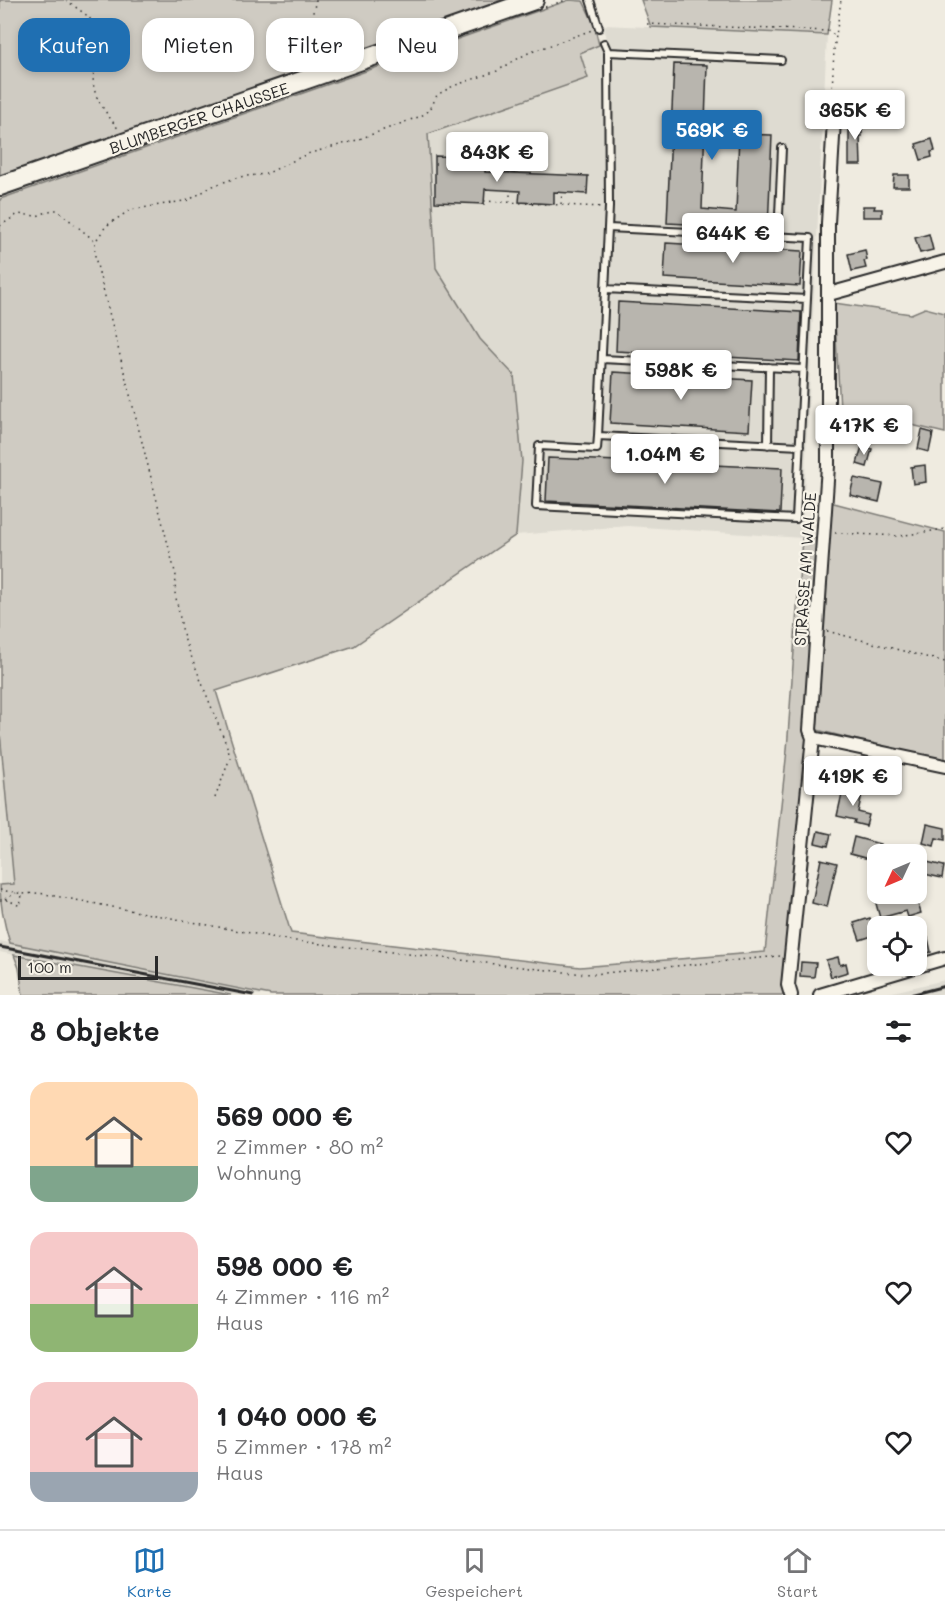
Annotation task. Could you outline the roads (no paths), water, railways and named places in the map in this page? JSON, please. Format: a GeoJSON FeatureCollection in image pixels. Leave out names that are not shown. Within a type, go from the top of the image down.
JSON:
{"type":"FeatureCollection","features":[{"type":"Feature","properties":{"kind":"main road","name":"BLUMBERGER CHAUSSEE"},"geometry":{"type":"LineString","coordinates":[[0,186],[534,0]]}},
{"type":"Feature","properties":{"kind":"street","name":"STRASSE AM WALDE"},"geometry":{"type":"LineString","coordinates":[[791,995],[788,985],[790,955],[813,738],[810,730],[829,439],[828,224],[835,103]]}},
{"type":"Feature","properties":{"kind":"street"},"geometry":{"type":"LineString","coordinates":[[829,294],[945,262]]}},
{"type":"Feature","properties":{"kind":"street"},"geometry":{"type":"LineString","coordinates":[[813,738],[945,766]]}},
{"type":"Feature","properties":{"kind":"street"},"geometry":{"type":"LineString","coordinates":[[820,995],[945,958]]}},
{"type":"Feature","properties":{"kind":"lane"},"geometry":{"type":"LineString","coordinates":[[590,0],[599,27]]}},
{"type":"Feature","properties":{"kind":"lane"},"geometry":{"type":"LineString","coordinates":[[604,44],[608,52],[609,207],[597,449],[539,446],[536,506],[796,519],[810,238],[608,228]]}},
{"type":"Feature","properties":{"kind":"lane"},"geometry":{"type":"LineString","coordinates":[[608,52],[781,60]]}},
{"type":"Feature","properties":{"kind":"lane"},"geometry":{"type":"LineString","coordinates":[[778,237],[782,148]]}},
{"type":"Feature","properties":{"kind":"lane"},"geometry":{"type":"LineString","coordinates":[[605,289],[807,299]]}},
{"type":"Feature","properties":{"kind":"lane"},"geometry":{"type":"LineString","coordinates":[[602,359],[803,369]]}},
{"type":"Feature","properties":{"kind":"lane"},"geometry":{"type":"LineString","coordinates":[[768,445],[770,368]]}},
{"type":"Feature","properties":{"kind":"lane"},"geometry":{"type":"LineString","coordinates":[[598,436],[800,446]]}},
{"type":"Feature","properties":{"kind":"railway"},"geometry":{"type":"LineString","coordinates":[[0,947],[253,995]]}},
{"type":"Feature","properties":{"kind":"railway"},"geometry":{"type":"LineString","coordinates":[[910,995],[945,986]]}}]}
